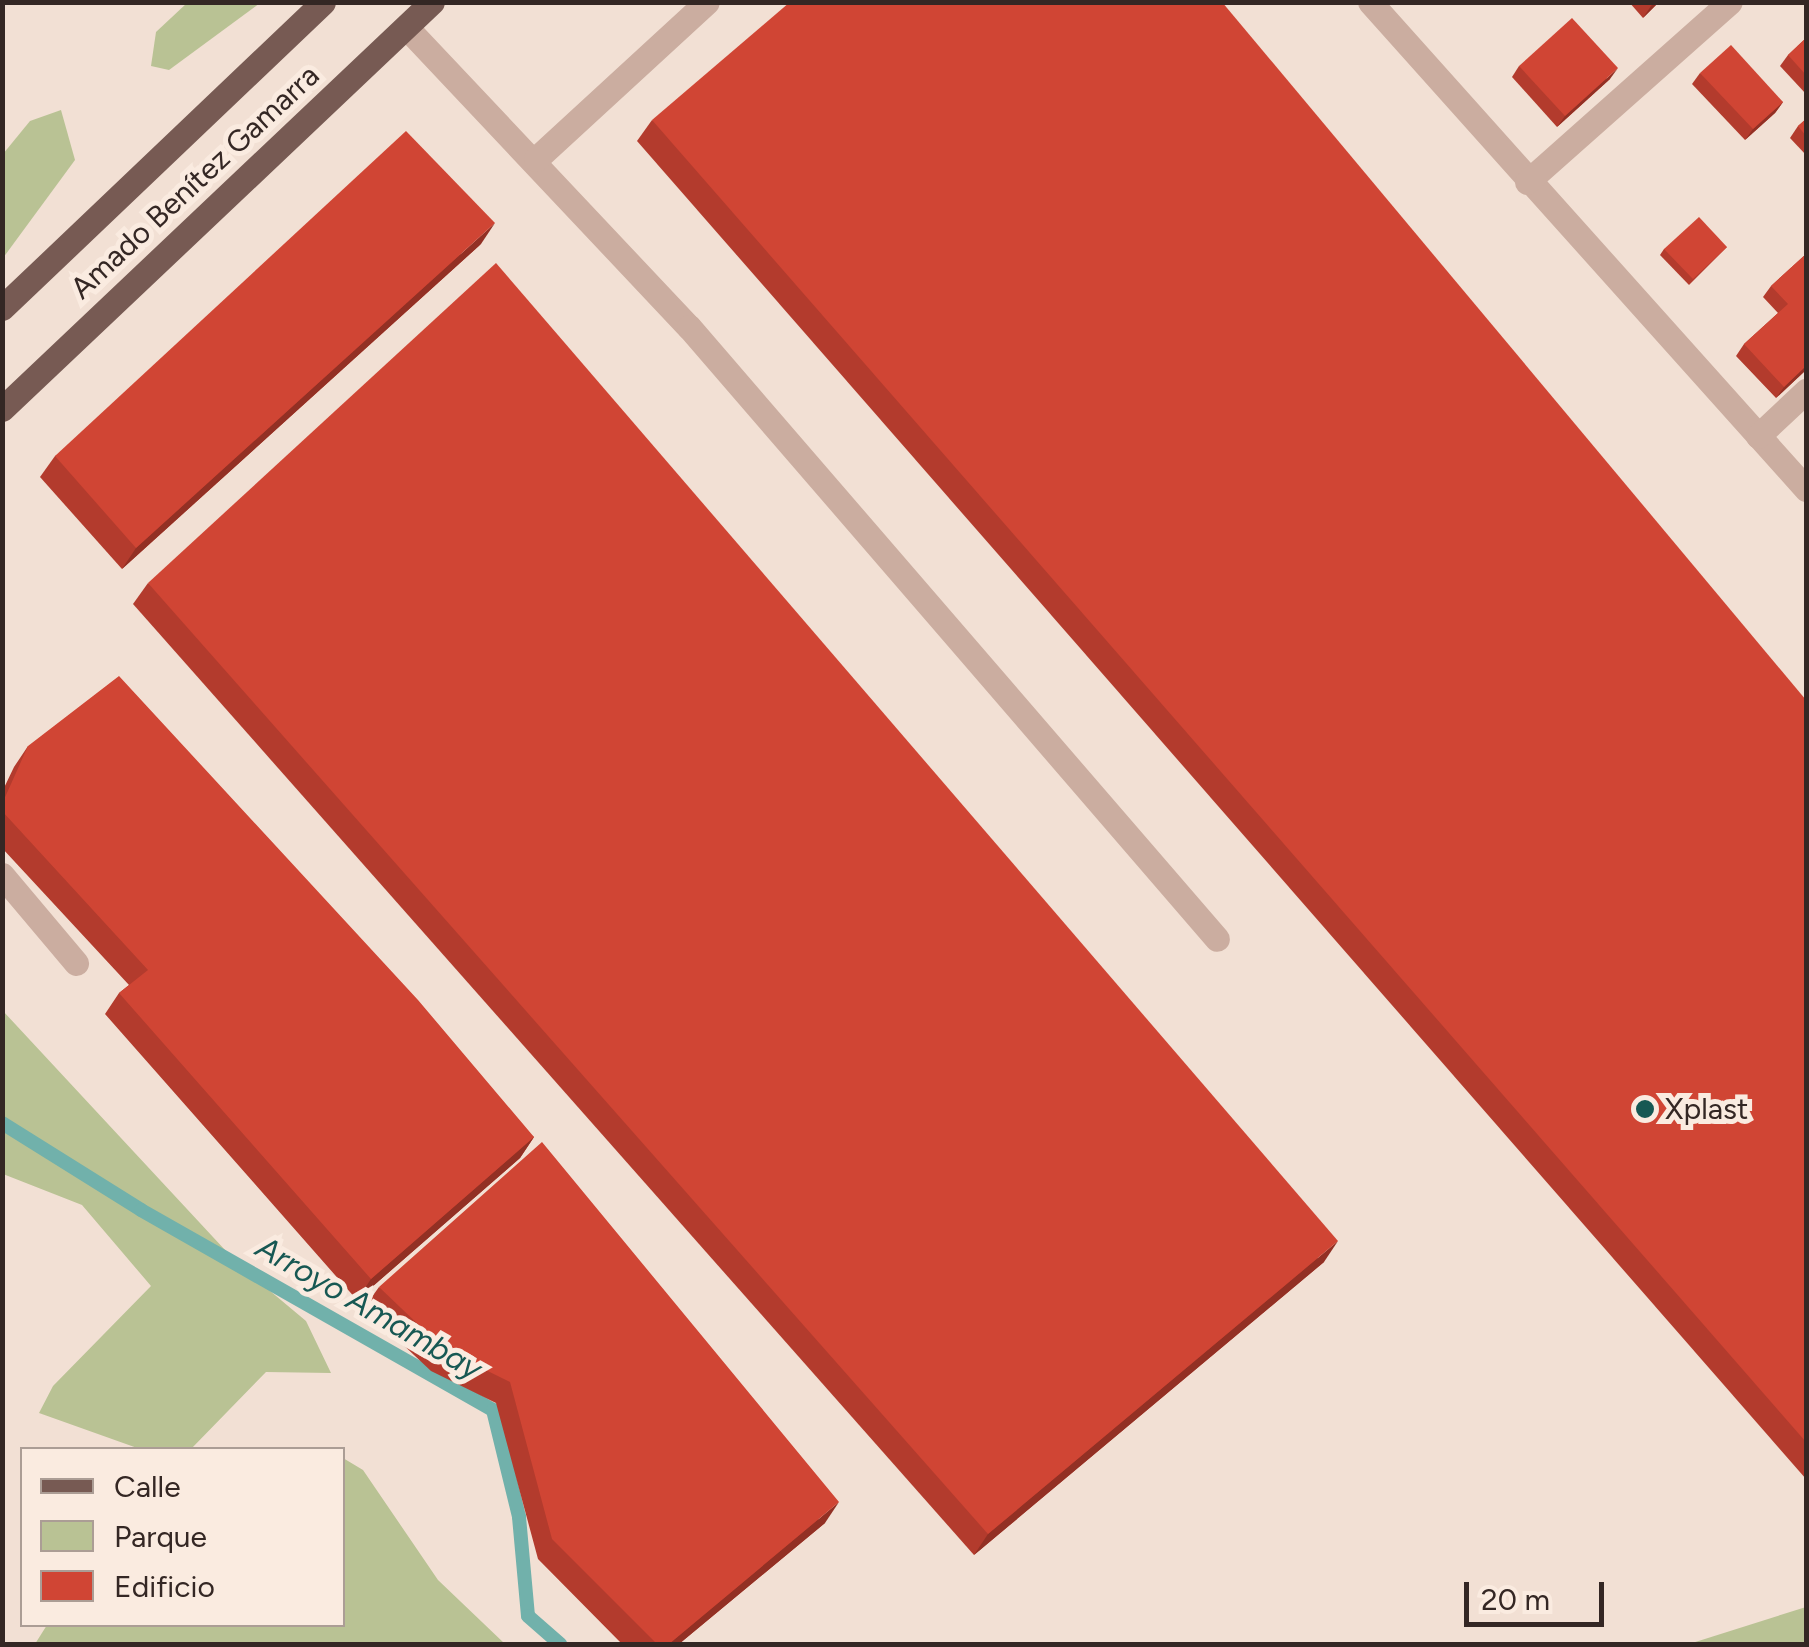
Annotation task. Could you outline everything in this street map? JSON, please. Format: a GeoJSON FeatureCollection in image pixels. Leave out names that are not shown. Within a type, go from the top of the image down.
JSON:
{"type":"FeatureCollection","features":[{"type":"Feature","properties":{"kind":"main road","name":"Amado Benítez Gamarra"},"geometry":{"type":"LineString","coordinates":[[2,308],[324,2]]}},
{"type":"Feature","properties":{"kind":"main road","name":"Amado Benítez Gamarra"},"geometry":{"type":"LineString","coordinates":[[2,408],[432,2]]}},
{"type":"Feature","properties":{"kind":"street"},"geometry":{"type":"LineString","coordinates":[[536,159],[707,2]]}},
{"type":"Feature","properties":{"kind":"street"},"geometry":{"type":"LineString","coordinates":[[1370,2],[1527,182],[1806,489]]}},
{"type":"Feature","properties":{"kind":"street"},"geometry":{"type":"LineString","coordinates":[[1527,182],[1730,2]]}},
{"type":"Feature","properties":{"kind":"street"},"geometry":{"type":"LineString","coordinates":[[406,27],[536,159],[1217,940]]}},
{"type":"Feature","properties":{"kind":"street"},"geometry":{"type":"LineString","coordinates":[[1758,436],[1806,391]]}},
{"type":"Feature","properties":{"kind":"street"},"geometry":{"type":"LineString","coordinates":[[2,875],[76,963]]}},
{"type":"Feature","properties":{"kind":"green space"},"geometry":{"type":"Polygon","coordinates":[[[187,3],[260,3],[169,70],[151,66],[156,32],[187,3]]]}},
{"type":"Feature","properties":{"kind":"green space"},"geometry":{"type":"Polygon","coordinates":[[[61,110],[75,160],[3,258],[3,154],[30,121],[61,110]]]}},
{"type":"Feature","properties":{"kind":"green space"},"geometry":{"type":"Polygon","coordinates":[[[3,1011],[239,1265],[306,1321],[331,1373],[266,1372],[193,1447],[134,1447],[39,1413],[53,1386],[151,1286],[82,1205],[3,1174],[3,1011]]]}},
{"type":"Feature","properties":{"kind":"green space"},"geometry":{"type":"Polygon","coordinates":[[[345,1459],[363,1470],[438,1580],[505,1644],[35,1644],[46,1627],[345,1627],[345,1459]]]}},
{"type":"Feature","properties":{"kind":"green space"},"geometry":{"type":"Polygon","coordinates":[[[1806,1607],[1806,1644],[1689,1644],[1806,1607]]]}},
{"type":"Feature","properties":{"kind":"building","name":"Xplast"},"geometry":{"type":"Polygon","coordinates":[[[790,2],[1222,2],[1806,700],[1806,1442],[652,120],[790,2]]]}},
{"type":"Feature","properties":{"kind":"building"},"geometry":{"type":"Polygon","coordinates":[[[1572,18],[1618,68],[1565,116],[1519,66],[1572,18]]]}},
{"type":"Feature","properties":{"kind":"building"},"geometry":{"type":"Polygon","coordinates":[[[1806,38],[1806,75],[1788,55],[1806,38]]]}},
{"type":"Feature","properties":{"kind":"building"},"geometry":{"type":"Polygon","coordinates":[[[1731,45],[1783,102],[1753,129],[1700,73],[1731,45]]]}},
{"type":"Feature","properties":{"kind":"building"},"geometry":{"type":"Polygon","coordinates":[[[1806,119],[1806,136],[1798,126],[1806,119]]]}},
{"type":"Feature","properties":{"kind":"building"},"geometry":{"type":"Polygon","coordinates":[[[406,131],[495,223],[136,548],[55,456],[406,131]]]}},
{"type":"Feature","properties":{"kind":"building"},"geometry":{"type":"Polygon","coordinates":[[[1699,217],[1727,247],[1693,279],[1664,249],[1699,217]]]}},
{"type":"Feature","properties":{"kind":"building"},"geometry":{"type":"Polygon","coordinates":[[[1806,254],[1806,366],[1784,387],[1744,344],[1788,304],[1771,286],[1806,254]]]}},
{"type":"Feature","properties":{"kind":"building"},"geometry":{"type":"Polygon","coordinates":[[[496,263],[1338,1241],[988,1534],[148,583],[496,263]]]}},
{"type":"Feature","properties":{"kind":"building"},"geometry":{"type":"Polygon","coordinates":[[[119,676],[418,1000],[534,1137],[371,1279],[119,993],[148,970],[2,811],[28,746],[119,676]]]}},
{"type":"Feature","properties":{"kind":"building"},"geometry":{"type":"Polygon","coordinates":[[[542,1142],[839,1502],[669,1644],[657,1644],[552,1539],[510,1382],[445,1350],[379,1287],[542,1142]]]}},
{"type":"Feature","properties":{"kind":"waterway","name":"Arroyo Amambay"},"geometry":{"type":"LineString","coordinates":[[2,1123],[141,1210],[493,1410],[519,1517],[528,1616],[560,1644]]}},
{"type":"Feature","properties":{"kind":"place","name":"Xplast"},"geometry":{"type":"Point","coordinates":[1645,1109]}}]}
